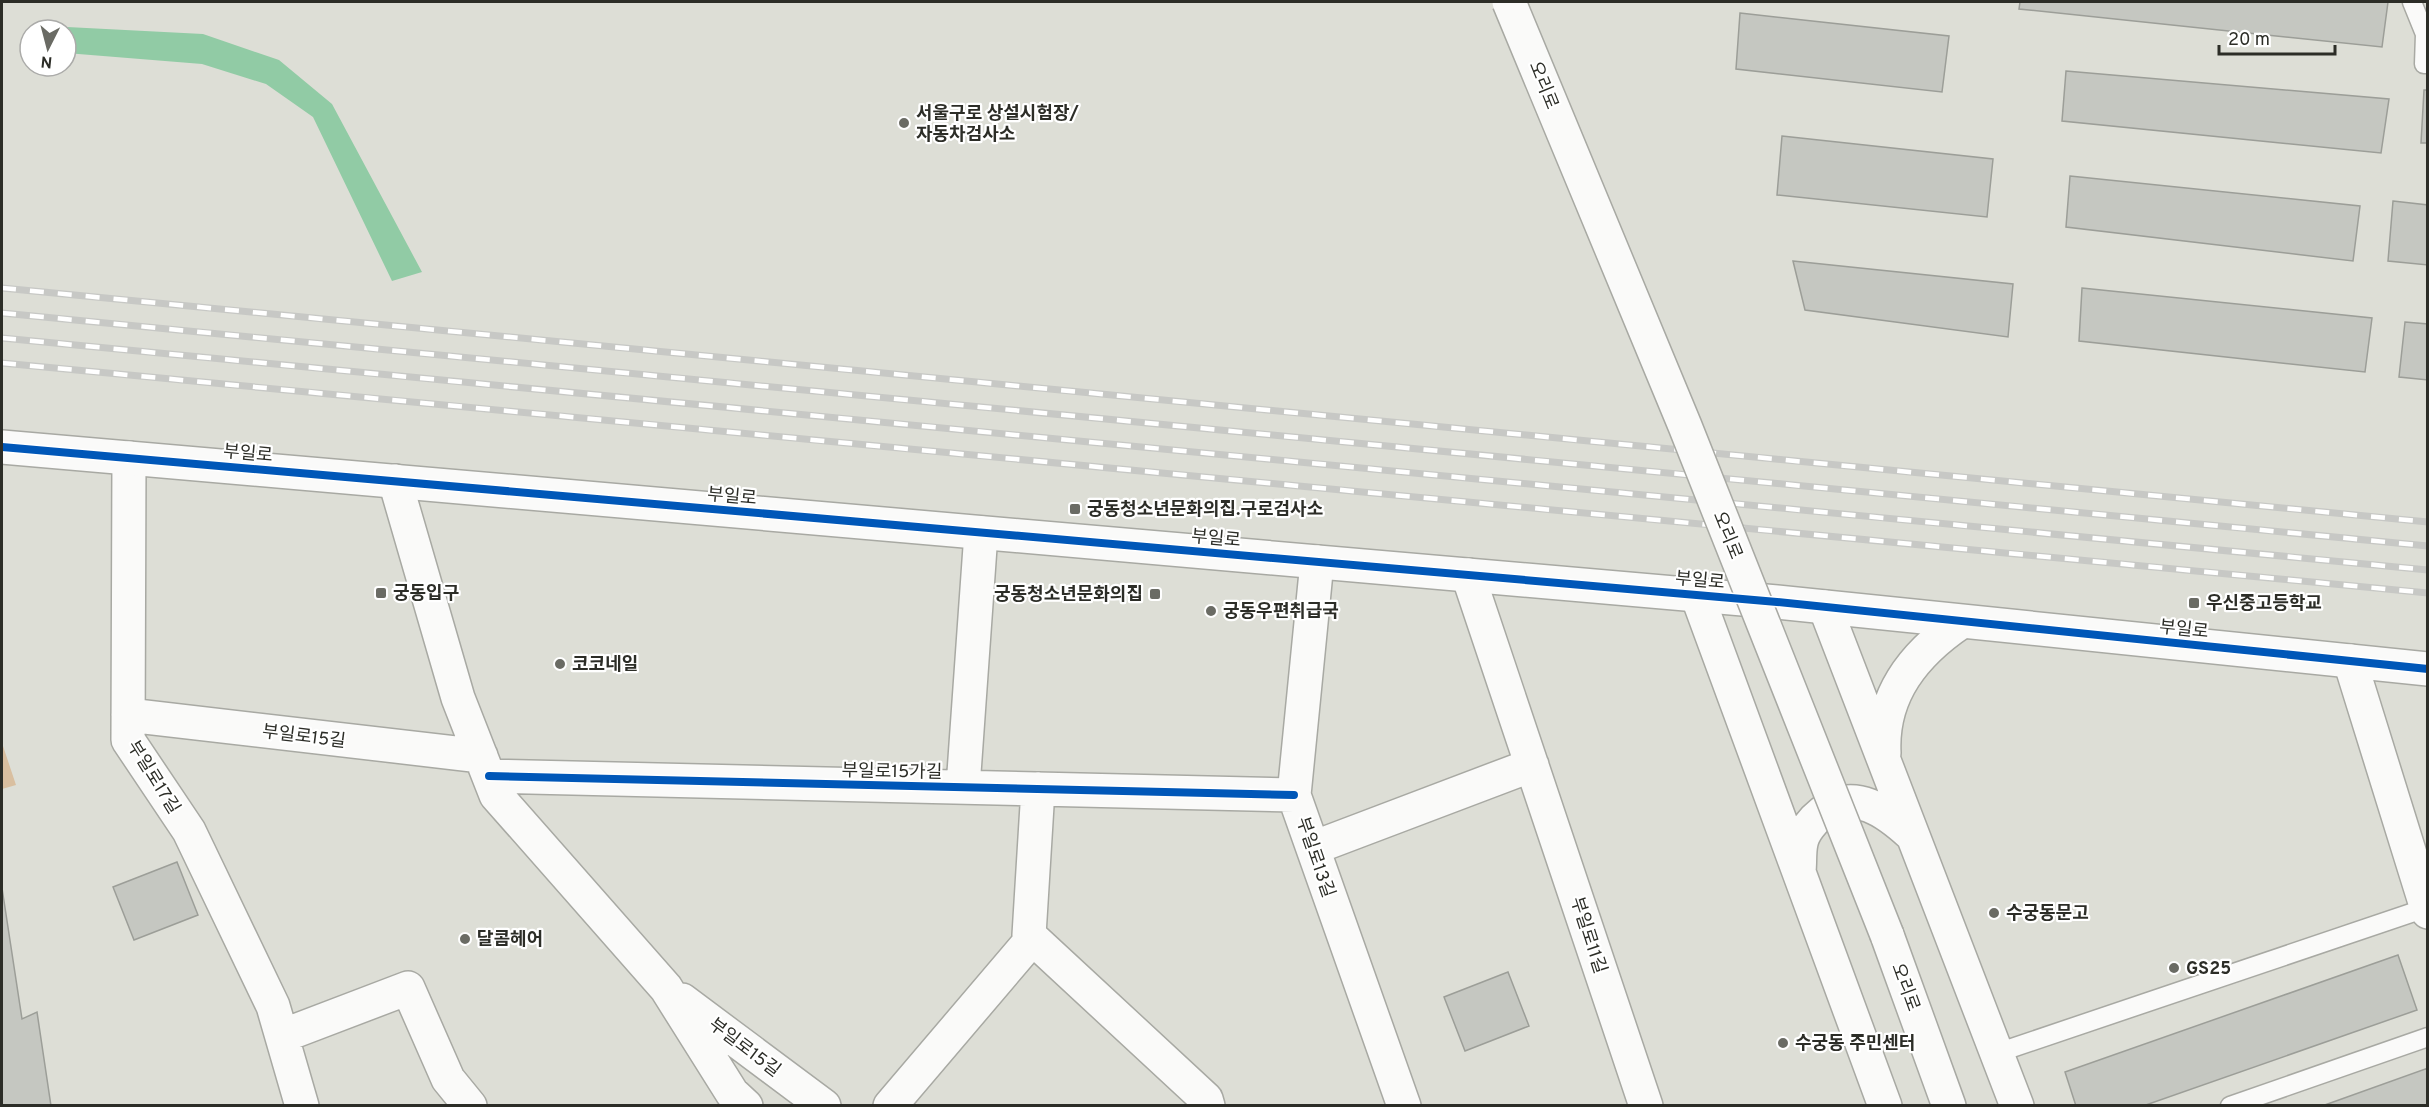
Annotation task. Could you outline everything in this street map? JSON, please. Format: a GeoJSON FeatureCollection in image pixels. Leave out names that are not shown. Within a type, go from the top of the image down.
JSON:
{"type":"FeatureCollection","features":[{"type":"Feature","properties":{"kind":"street","name":"오리로"},"geometry":{"type":"LineString","coordinates":[[1509,2],[1690,437],[1887,935],[1949,1106]]}},
{"type":"Feature","properties":{"kind":"street","name":"부일로"},"geometry":{"type":"LineString","coordinates":[[2,447],[1697,595],[2427,669]]}},
{"type":"Feature","properties":{"kind":"street","name":"부일로17길"},"geometry":{"type":"LineString","coordinates":[[129,458],[128,740],[189,831],[273,1006],[302,1106]]}},
{"type":"Feature","properties":{"kind":"street","name":"부일로15길"},"geometry":{"type":"LineString","coordinates":[[395,482],[458,698],[496,795],[666,988],[732,1093],[746,1106]]}},
{"type":"Feature","properties":{"kind":"street"},"geometry":{"type":"LineString","coordinates":[[963,788],[981,533]]}},
{"type":"Feature","properties":{"kind":"street","name":"부일로13길"},"geometry":{"type":"LineString","coordinates":[[1317,562],[1294,795],[1404,1106]]}},
{"type":"Feature","properties":{"kind":"street","name":"부일로11길"},"geometry":{"type":"LineString","coordinates":[[1468,575],[1646,1106]]}},
{"type":"Feature","properties":{"kind":"street"},"geometry":{"type":"LineString","coordinates":[[1697,595],[1884,1106]]}},
{"type":"Feature","properties":{"kind":"street"},"geometry":{"type":"LineString","coordinates":[[1826,607],[2017,1106]]}},
{"type":"Feature","properties":{"kind":"street"},"geometry":{"type":"LineString","coordinates":[[1884,763],[1883,738],[1886,719],[1898,683],[1925,649],[1961,622]]}},
{"type":"Feature","properties":{"kind":"street"},"geometry":{"type":"LineString","coordinates":[[2350,661],[2427,910]]}},
{"type":"Feature","properties":{"kind":"street","name":"부일로15길"},"geometry":{"type":"LineString","coordinates":[[128,715],[485,766]]}},
{"type":"Feature","properties":{"kind":"street"},"geometry":{"type":"LineString","coordinates":[[1313,848],[1532,765]]}},
{"type":"Feature","properties":{"kind":"street","name":"부일로15가길"},"geometry":{"type":"LineString","coordinates":[[485,766],[963,788],[1294,795]]}},
{"type":"Feature","properties":{"kind":"street"},"geometry":{"type":"LineString","coordinates":[[1038,789],[1029,935],[1206,1099],[1208,1106]]}},
{"type":"Feature","properties":{"kind":"street"},"geometry":{"type":"LineString","coordinates":[[1799,873],[1801,842],[1814,819],[1835,802],[1866,803],[1890,815],[1914,836]]}},
{"type":"Feature","properties":{"kind":"street"},"geometry":{"type":"LineString","coordinates":[[890,1106],[1032,939]]}},
{"type":"Feature","properties":{"kind":"street"},"geometry":{"type":"LineString","coordinates":[[282,1036],[408,988],[448,1079],[470,1106]]}},
{"type":"Feature","properties":{"kind":"street","name":"부일로15길"},"geometry":{"type":"LineString","coordinates":[[666,988],[824,1106]]}},
{"type":"Feature","properties":{"kind":"lane"},"geometry":{"type":"LineString","coordinates":[[2412,2],[2425,34],[2424,64],[2427,64]]}},
{"type":"Feature","properties":{"kind":"lane"},"geometry":{"type":"LineString","coordinates":[[1997,1053],[2427,910]]}},
{"type":"Feature","properties":{"kind":"lane"},"geometry":{"type":"LineString","coordinates":[[2230,1106],[2427,1037]]}},
{"type":"Feature","properties":{"kind":"shaded area"},"geometry":{"type":"Polygon","coordinates":[[[78,28],[203,34],[279,60],[332,104],[422,272],[392,281],[313,117],[266,84],[202,64],[78,54],[78,28]]]}},
{"type":"Feature","properties":{"kind":"shaded area"},"geometry":{"type":"Polygon","coordinates":[[[2,743],[16,785],[2,789],[2,743]]]}},
{"type":"Feature","properties":{"kind":"building"},"geometry":{"type":"Polygon","coordinates":[[[2020,2],[2388,2],[2382,47],[2019,9],[2020,2]]]}},
{"type":"Feature","properties":{"kind":"building"},"geometry":{"type":"Polygon","coordinates":[[[1740,13],[1949,36],[1942,92],[1736,69],[1740,13]]]}},
{"type":"Feature","properties":{"kind":"building"},"geometry":{"type":"Polygon","coordinates":[[[2066,71],[2389,99],[2381,153],[2062,121],[2066,71]]]}},
{"type":"Feature","properties":{"kind":"building"},"geometry":{"type":"Polygon","coordinates":[[[2424,90],[2428,90],[2428,143],[2421,143],[2424,90]]]}},
{"type":"Feature","properties":{"kind":"building"},"geometry":{"type":"Polygon","coordinates":[[[1782,136],[1993,159],[1987,217],[1777,195],[1782,136]]]}},
{"type":"Feature","properties":{"kind":"building"},"geometry":{"type":"Polygon","coordinates":[[[2070,176],[2360,206],[2353,261],[2066,227],[2070,176]]]}},
{"type":"Feature","properties":{"kind":"building"},"geometry":{"type":"Polygon","coordinates":[[[2393,201],[2428,205],[2428,265],[2388,261],[2393,201]]]}},
{"type":"Feature","properties":{"kind":"building"},"geometry":{"type":"Polygon","coordinates":[[[1793,261],[2013,284],[2008,337],[1805,310],[1793,261]]]}},
{"type":"Feature","properties":{"kind":"building"},"geometry":{"type":"Polygon","coordinates":[[[2082,288],[2372,318],[2365,372],[2079,341],[2082,288]]]}},
{"type":"Feature","properties":{"kind":"building"},"geometry":{"type":"Polygon","coordinates":[[[2405,322],[2428,324],[2428,380],[2399,377],[2405,322]]]}},
{"type":"Feature","properties":{"kind":"building"},"geometry":{"type":"Polygon","coordinates":[[[177,862],[198,915],[134,940],[113,887],[177,862]]]}},
{"type":"Feature","properties":{"kind":"building"},"geometry":{"type":"Polygon","coordinates":[[[2,888],[22,1019],[37,1012],[51,1106],[2,1106],[2,888]]]}},
{"type":"Feature","properties":{"kind":"building"},"geometry":{"type":"Polygon","coordinates":[[[2398,955],[2417,1010],[2143,1106],[2076,1106],[2065,1072],[2398,955]]]}},
{"type":"Feature","properties":{"kind":"building"},"geometry":{"type":"Polygon","coordinates":[[[1508,972],[1529,1026],[1465,1051],[1444,997],[1508,972]]]}},
{"type":"Feature","properties":{"kind":"building"},"geometry":{"type":"Polygon","coordinates":[[[2428,1068],[2428,1106],[2322,1106],[2428,1068]]]}},
{"type":"Feature","properties":{"kind":"railway"},"geometry":{"type":"LineString","coordinates":[[2,288],[2428,522]]}},
{"type":"Feature","properties":{"kind":"railway"},"geometry":{"type":"LineString","coordinates":[[2,313],[2428,546]]}},
{"type":"Feature","properties":{"kind":"railway"},"geometry":{"type":"LineString","coordinates":[[2,338],[2428,570]]}},
{"type":"Feature","properties":{"kind":"railway"},"geometry":{"type":"LineString","coordinates":[[2,363],[2428,593]]}},
{"type":"Feature","properties":{"kind":"cycle path"},"geometry":{"type":"LineString","coordinates":[[2,447],[1777,602],[2428,669]]}},
{"type":"Feature","properties":{"kind":"cycle path"},"geometry":{"type":"LineString","coordinates":[[489,776],[1294,795]]}},
{"type":"Feature","properties":{"kind":"place","name":"서울구로 상설시험장/ 자동차검사소"},"geometry":{"type":"Point","coordinates":[904,123]}},
{"type":"Feature","properties":{"kind":"place","name":"궁동청소년문화의집.구로검사소"},"geometry":{"type":"Point","coordinates":[1075,509]}},
{"type":"Feature","properties":{"kind":"place","name":"궁동입구"},"geometry":{"type":"Point","coordinates":[381,593]}},
{"type":"Feature","properties":{"kind":"place","name":"궁동청소년문화의집"},"geometry":{"type":"Point","coordinates":[1155,594]}},
{"type":"Feature","properties":{"kind":"place","name":"우신중고등학교"},"geometry":{"type":"Point","coordinates":[2194,603]}},
{"type":"Feature","properties":{"kind":"place","name":"궁동우편취급국"},"geometry":{"type":"Point","coordinates":[1211,611]}},
{"type":"Feature","properties":{"kind":"place","name":"코코네일"},"geometry":{"type":"Point","coordinates":[560,664]}},
{"type":"Feature","properties":{"kind":"place","name":"수궁동문고"},"geometry":{"type":"Point","coordinates":[1994,913]}},
{"type":"Feature","properties":{"kind":"place","name":"달콤헤어"},"geometry":{"type":"Point","coordinates":[465,939]}},
{"type":"Feature","properties":{"kind":"place","name":"GS25"},"geometry":{"type":"Point","coordinates":[2174,968]}},
{"type":"Feature","properties":{"kind":"place","name":"수궁동 주민센터"},"geometry":{"type":"Point","coordinates":[1783,1043]}}]}
